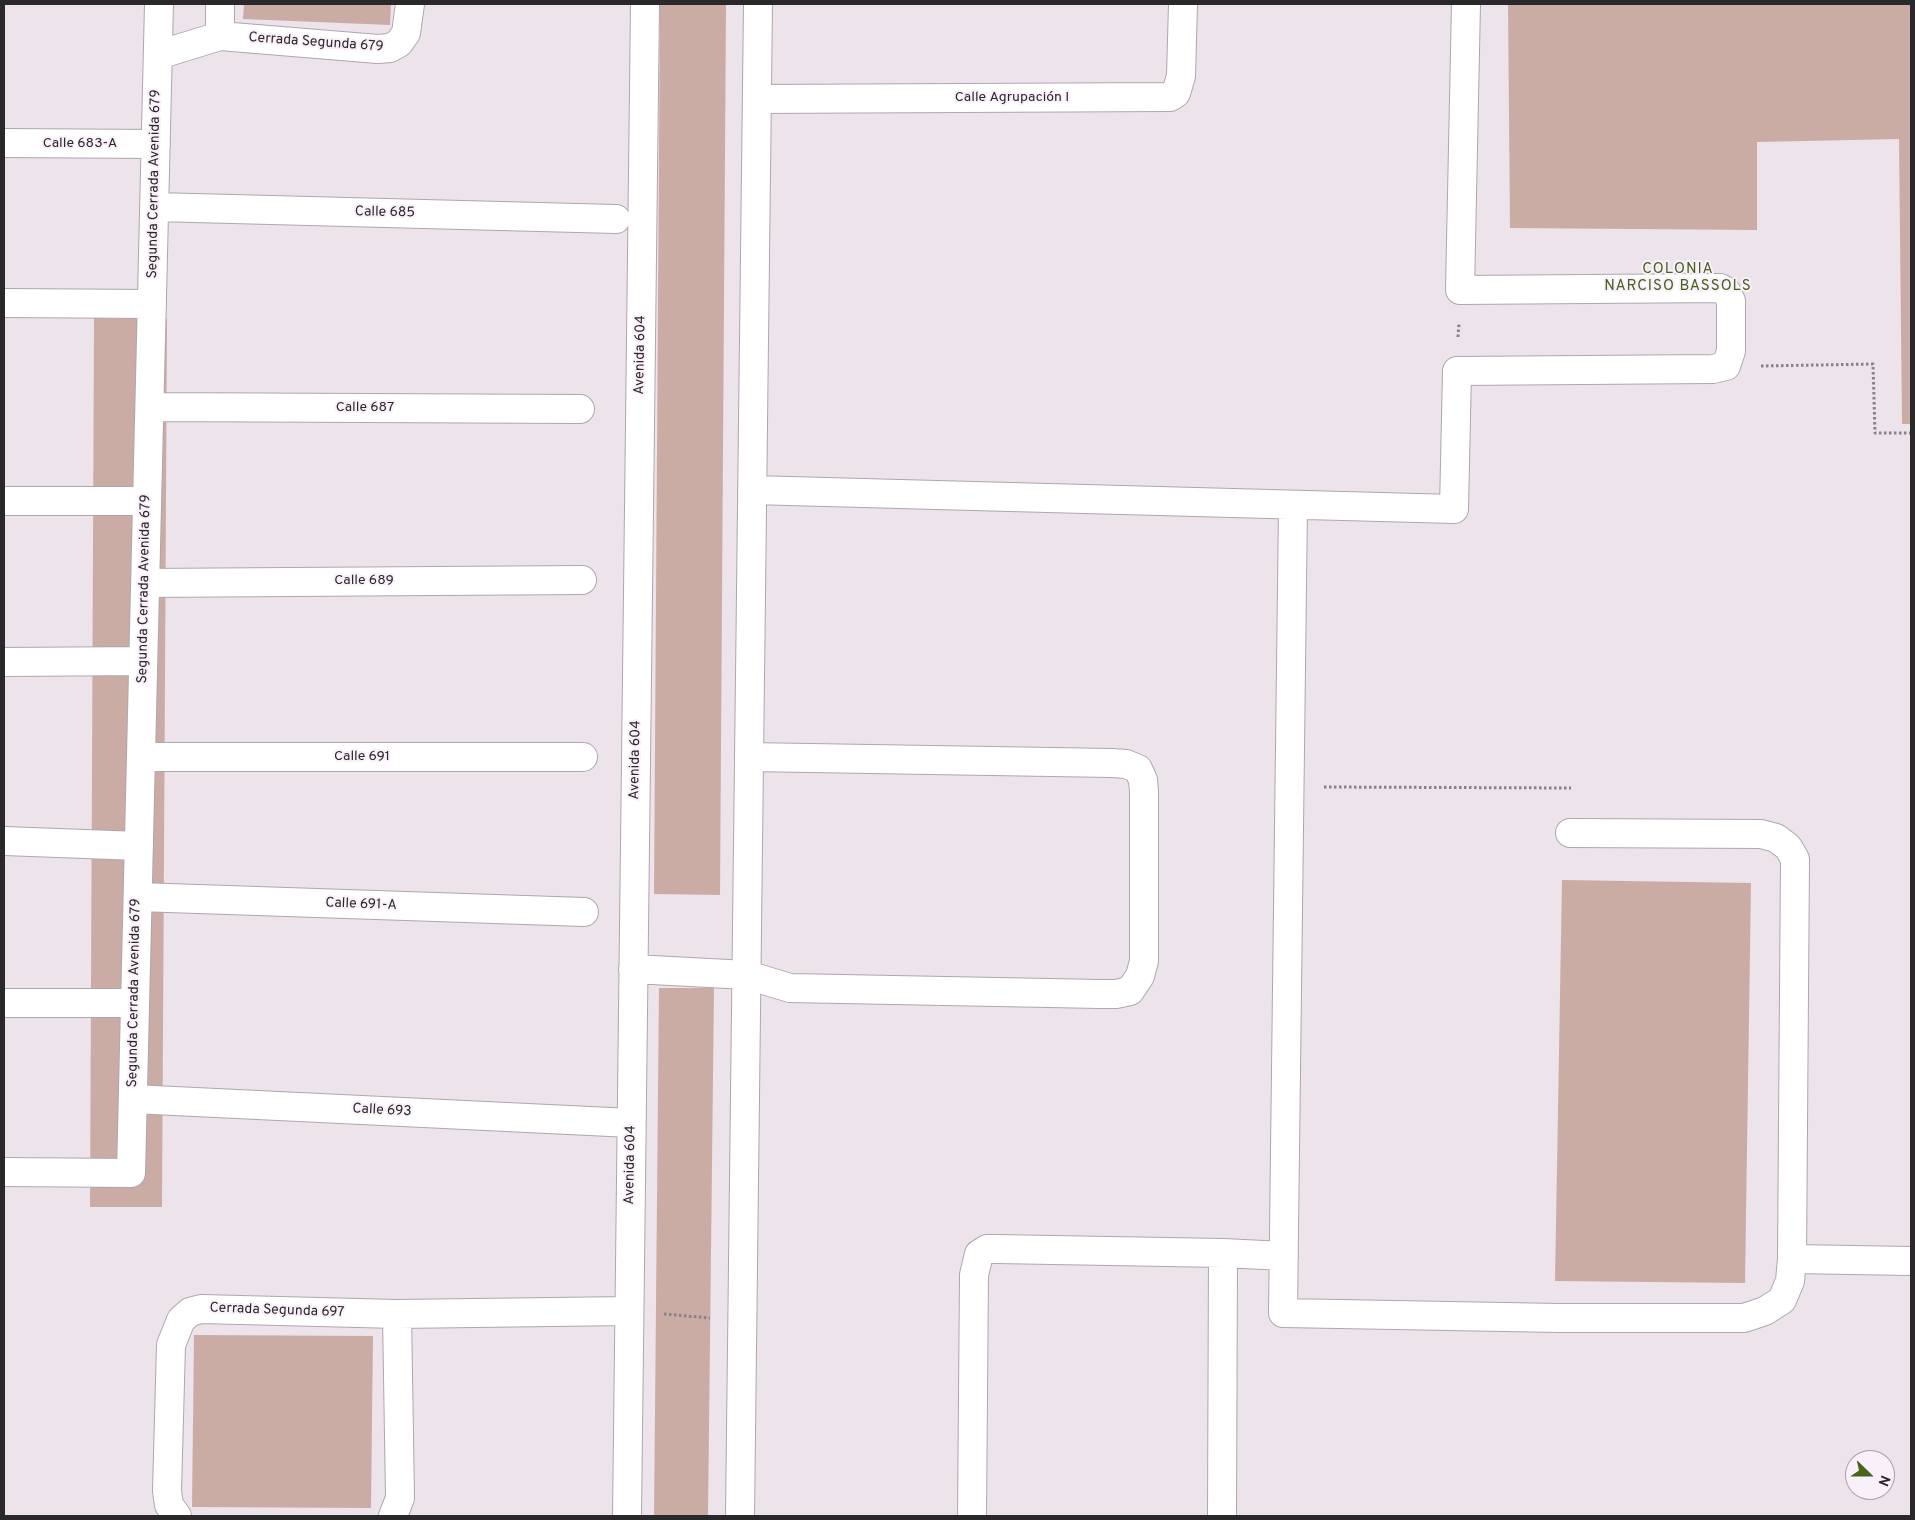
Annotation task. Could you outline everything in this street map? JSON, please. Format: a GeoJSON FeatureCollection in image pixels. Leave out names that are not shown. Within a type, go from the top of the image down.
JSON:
{"type":"FeatureCollection","features":[{"type":"Feature","properties":{"kind":"street","name":"Segunda Cerrada Avenida 679"},"geometry":{"type":"LineString","coordinates":[[4,1172],[131,1173],[159,4]]}},
{"type":"Feature","properties":{"kind":"street"},"geometry":{"type":"LineString","coordinates":[[158,56],[220,36],[220,4]]}},
{"type":"Feature","properties":{"kind":"street","name":"Cerrada Segunda 679"},"geometry":{"type":"LineString","coordinates":[[220,36],[378,49],[390,48],[400,43],[406,33],[410,4]]}},
{"type":"Feature","properties":{"kind":"street","name":"Avenida 604"},"geometry":{"type":"LineString","coordinates":[[627,1516],[645,4]]}},
{"type":"Feature","properties":{"kind":"street"},"geometry":{"type":"LineString","coordinates":[[740,1516],[758,4]]}},
{"type":"Feature","properties":{"kind":"street","name":"Calle Agrupación I"},"geometry":{"type":"LineString","coordinates":[[757,99],[1170,97],[1176,93],[1181,76],[1183,4]]}},
{"type":"Feature","properties":{"kind":"street"},"geometry":{"type":"LineString","coordinates":[[752,490],[1454,509],[1457,371],[1713,369],[1726,366],[1731,351],[1731,301],[1726,291],[1720,288],[1460,290],[1466,4]]}},
{"type":"Feature","properties":{"kind":"street","name":"Calle 683-A"},"geometry":{"type":"LineString","coordinates":[[4,143],[156,144]]}},
{"type":"Feature","properties":{"kind":"street","name":"Calle 685"},"geometry":{"type":"LineString","coordinates":[[155,207],[616,219]]}},
{"type":"Feature","properties":{"kind":"street"},"geometry":{"type":"LineString","coordinates":[[4,303],[152,304]]}},
{"type":"Feature","properties":{"kind":"street","name":"Calle 687"},"geometry":{"type":"LineString","coordinates":[[150,407],[580,409]]}},
{"type":"Feature","properties":{"kind":"street"},"geometry":{"type":"LineString","coordinates":[[4,501],[147,501]]}},
{"type":"Feature","properties":{"kind":"street"},"geometry":{"type":"LineString","coordinates":[[1293,505],[1283,1313],[1560,1318],[1744,1318],[1765,1311],[1782,1300],[1790,1281],[1792,1259],[1795,859],[1788,847],[1776,838],[1762,834],[1570,833]]}},
{"type":"Feature","properties":{"kind":"street","name":"Calle 689"},"geometry":{"type":"LineString","coordinates":[[146,583],[582,580]]}},
{"type":"Feature","properties":{"kind":"street"},"geometry":{"type":"LineString","coordinates":[[4,662],[143,661]]}},
{"type":"Feature","properties":{"kind":"street"},"geometry":{"type":"LineString","coordinates":[[633,968],[746,975],[790,988],[1116,994],[1130,991],[1140,976],[1144,961],[1144,792],[1143,780],[1138,769],[1126,764],[1112,763],[749,756]]}},
{"type":"Feature","properties":{"kind":"street","name":"Calle 691"},"geometry":{"type":"LineString","coordinates":[[141,757],[583,757]]}},
{"type":"Feature","properties":{"kind":"street"},"geometry":{"type":"LineString","coordinates":[[4,841],[139,846]]}},
{"type":"Feature","properties":{"kind":"street","name":"Calle 691-A"},"geometry":{"type":"LineString","coordinates":[[138,897],[584,912]]}},
{"type":"Feature","properties":{"kind":"street"},"geometry":{"type":"LineString","coordinates":[[4,1003],[135,1003]]}},
{"type":"Feature","properties":{"kind":"street","name":"Calle 693"},"geometry":{"type":"LineString","coordinates":[[133,1099],[632,1123]]}},
{"type":"Feature","properties":{"kind":"street"},"geometry":{"type":"LineString","coordinates":[[972,1516],[974,1275],[979,1254],[987,1249],[1223,1252],[1284,1256]]}},
{"type":"Feature","properties":{"kind":"street"},"geometry":{"type":"LineString","coordinates":[[1222,1516],[1223,1252]]}},
{"type":"Feature","properties":{"kind":"street"},"geometry":{"type":"LineString","coordinates":[[1792,1259],[1911,1261]]}},
{"type":"Feature","properties":{"kind":"street","name":"Cerrada Segunda 697"},"geometry":{"type":"LineString","coordinates":[[177,1516],[169,1505],[167,1491],[171,1345],[181,1320],[190,1312],[201,1309],[397,1314],[629,1311]]}},
{"type":"Feature","properties":{"kind":"street"},"geometry":{"type":"LineString","coordinates":[[393,1516],[400,1498],[397,1314]]}},
{"type":"Feature","properties":{"kind":"path"},"geometry":{"type":"LineString","coordinates":[[1457,371],[1460,290]]}},
{"type":"Feature","properties":{"kind":"path"},"geometry":{"type":"LineString","coordinates":[[1726,366],[1873,364],[1875,434],[1911,434]]}},
{"type":"Feature","properties":{"kind":"path"},"geometry":{"type":"LineString","coordinates":[[1290,787],[1571,788]]}},
{"type":"Feature","properties":{"kind":"path"},"geometry":{"type":"LineString","coordinates":[[629,1311],[743,1321]]}},
{"type":"Feature","properties":{"kind":"shaded area"},"geometry":{"type":"Polygon","coordinates":[[[244,4],[391,4],[390,25],[243,19],[244,4]]]}},
{"type":"Feature","properties":{"kind":"shaded area"},"geometry":{"type":"Polygon","coordinates":[[[660,4],[726,4],[720,895],[654,894],[660,4]]]}},
{"type":"Feature","properties":{"kind":"shaded area"},"geometry":{"type":"Polygon","coordinates":[[[1508,4],[1911,4],[1911,424],[1902,424],[1899,139],[1757,142],[1757,230],[1510,228],[1508,4]]]}},
{"type":"Feature","properties":{"kind":"shaded area"},"geometry":{"type":"Polygon","coordinates":[[[94,318],[167,319],[162,1207],[90,1207],[94,318]]]}},
{"type":"Feature","properties":{"kind":"shaded area"},"geometry":{"type":"Polygon","coordinates":[[[1562,880],[1751,883],[1745,1283],[1555,1281],[1562,880]]]}},
{"type":"Feature","properties":{"kind":"shaded area"},"geometry":{"type":"Polygon","coordinates":[[[659,988],[714,988],[708,1516],[654,1516],[659,988]]]}},
{"type":"Feature","properties":{"kind":"shaded area"},"geometry":{"type":"Polygon","coordinates":[[[194,1335],[373,1336],[371,1508],[192,1507],[194,1335]]]}},
{"type":"Feature","properties":{"kind":"district","name":"COLONIA NARCISO BASSOLS"},"geometry":{"type":"Point","coordinates":[1678,278]}}]}
